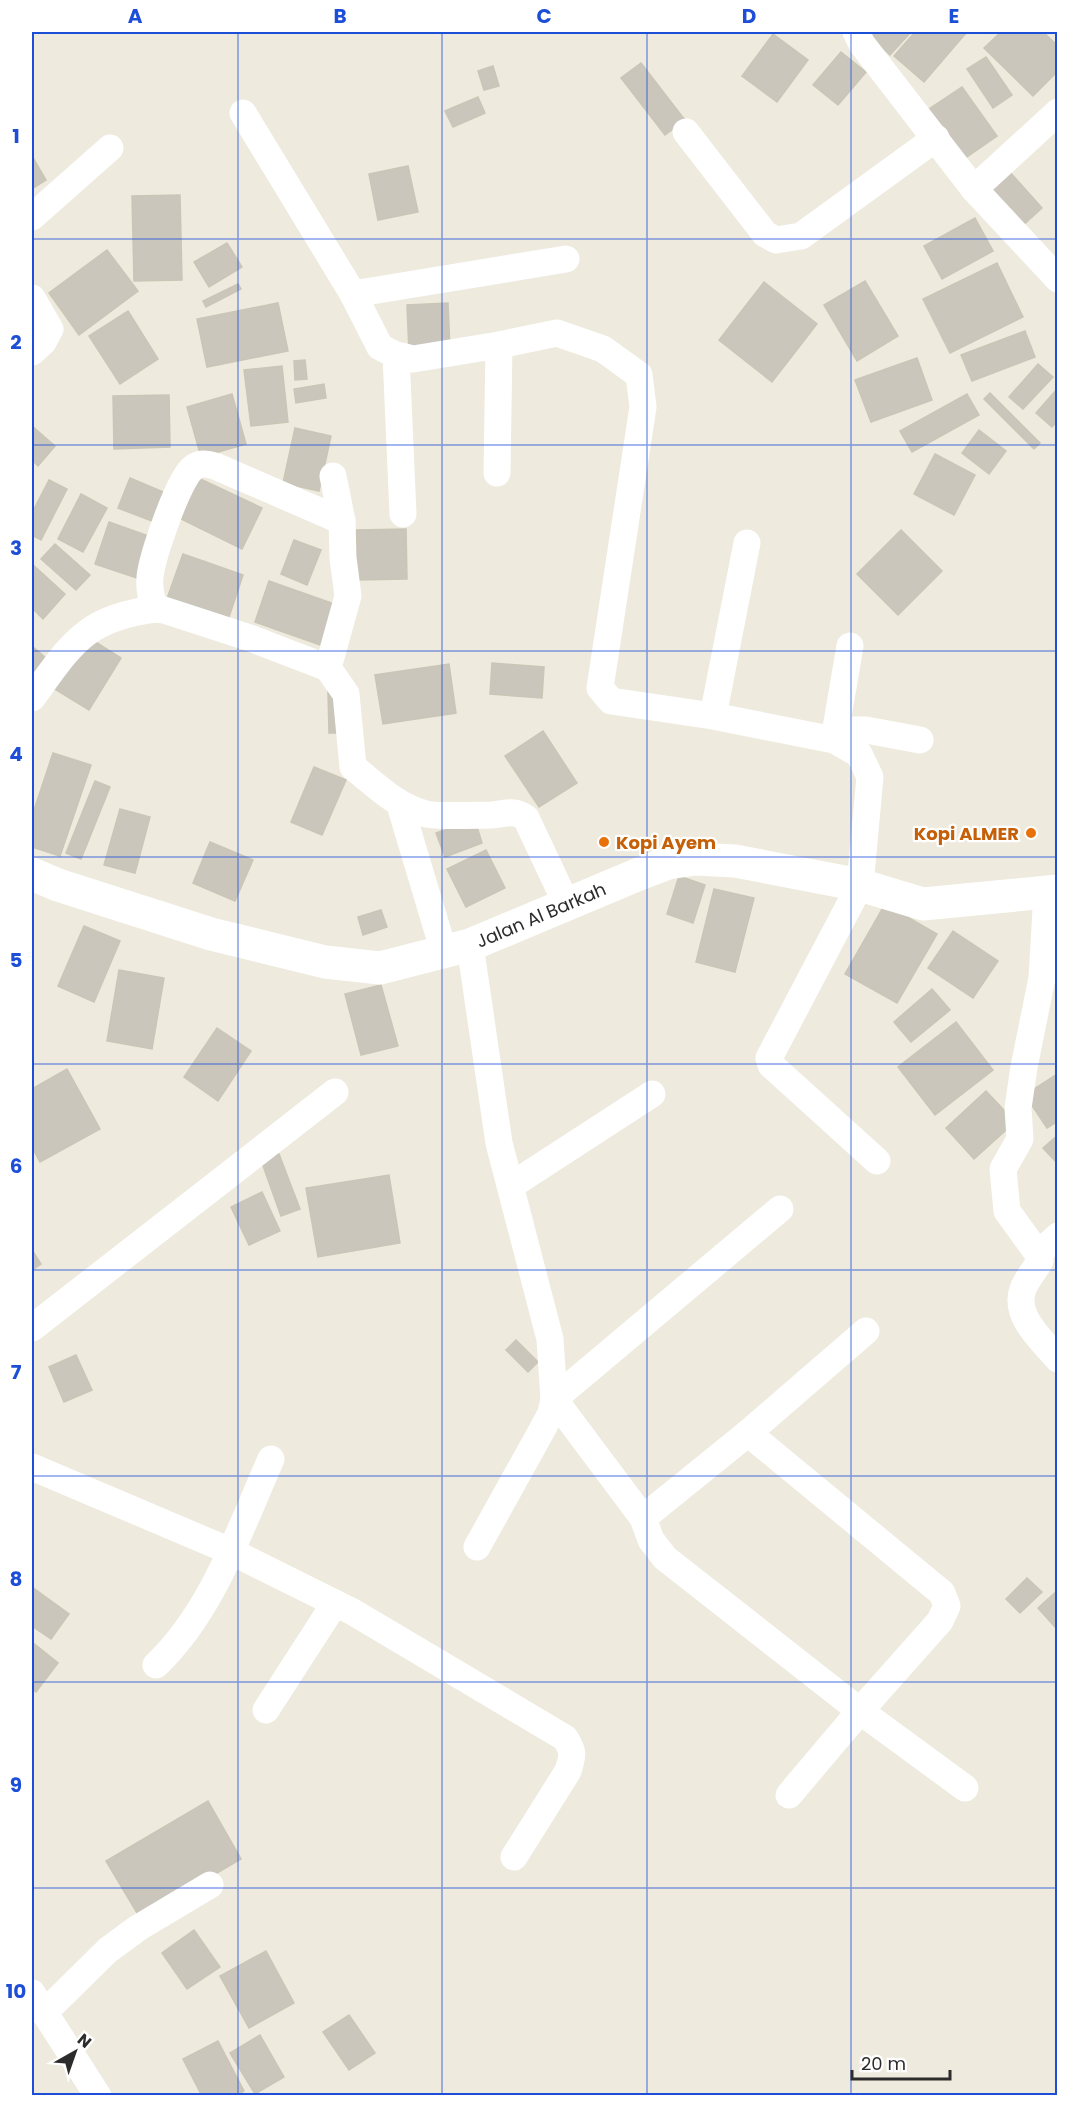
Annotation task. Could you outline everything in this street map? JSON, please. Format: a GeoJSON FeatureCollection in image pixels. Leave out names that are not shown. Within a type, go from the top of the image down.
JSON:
{"type":"FeatureCollection","features":[{"type":"Feature","properties":{"kind":"street"},"geometry":{"type":"LineString","coordinates":[[855,32],[974,189],[1058,279]]}},
{"type":"Feature","properties":{"kind":"street"},"geometry":{"type":"LineString","coordinates":[[974,189],[1058,112]]}},
{"type":"Feature","properties":{"kind":"street"},"geometry":{"type":"LineString","coordinates":[[243,113],[353,294],[380,347],[396,355],[413,359],[557,333],[603,349],[639,375],[643,406],[600,688],[611,702],[713,716],[834,740],[859,754],[870,777],[860,885],[769,1058],[771,1065],[877,1161]]}},
{"type":"Feature","properties":{"kind":"street"},"geometry":{"type":"LineString","coordinates":[[686,132],[765,234],[776,240],[801,236],[936,138]]}},
{"type":"Feature","properties":{"kind":"street"},"geometry":{"type":"LineString","coordinates":[[32,217],[110,148]]}},
{"type":"Feature","properties":{"kind":"street"},"geometry":{"type":"LineString","coordinates":[[353,294],[566,259]]}},
{"type":"Feature","properties":{"kind":"street"},"geometry":{"type":"LineString","coordinates":[[32,298],[50,329],[43,342],[32,352]]}},
{"type":"Feature","properties":{"kind":"street"},"geometry":{"type":"LineString","coordinates":[[497,473],[499,345]]}},
{"type":"Feature","properties":{"kind":"street"},"geometry":{"type":"LineString","coordinates":[[396,355],[403,514]]}},
{"type":"Feature","properties":{"kind":"street"},"geometry":{"type":"LineString","coordinates":[[155,609],[150,597],[150,576],[176,497],[192,468],[202,464],[215,466],[342,520]]}},
{"type":"Feature","properties":{"kind":"street"},"geometry":{"type":"LineString","coordinates":[[328,668],[348,596],[343,558],[342,520],[333,476]]}},
{"type":"Feature","properties":{"kind":"street"},"geometry":{"type":"LineString","coordinates":[[713,716],[747,543]]}},
{"type":"Feature","properties":{"kind":"street"},"geometry":{"type":"LineString","coordinates":[[32,698],[66,652],[85,633],[102,621],[130,612],[164,610],[250,638],[328,668],[346,694],[353,766],[400,804],[428,815],[494,815],[508,812],[520,813],[526,818],[566,903]]}},
{"type":"Feature","properties":{"kind":"street"},"geometry":{"type":"LineString","coordinates":[[834,740],[850,646]]}},
{"type":"Feature","properties":{"kind":"street"},"geometry":{"type":"LineString","coordinates":[[834,740],[850,730],[920,740]]}},
{"type":"Feature","properties":{"kind":"street"},"geometry":{"type":"LineString","coordinates":[[400,804],[457,948],[500,1143],[550,1339],[554,1399],[551,1413],[477,1547]]}},
{"type":"Feature","properties":{"kind":"street","name":"Jalan Al Barkah"},"geometry":{"type":"LineString","coordinates":[[32,874],[58,885],[211,934],[325,962],[380,968],[457,948],[668,863],[696,859],[735,861],[860,885],[923,904],[1052,891]]}},
{"type":"Feature","properties":{"kind":"street"},"geometry":{"type":"LineString","coordinates":[[1052,891],[1042,978],[1018,1108],[1020,1139],[1003,1169],[1007,1210],[1048,1245],[1023,1289],[1019,1305],[1029,1325],[1058,1359]]}},
{"type":"Feature","properties":{"kind":"street"},"geometry":{"type":"LineString","coordinates":[[32,1328],[335,1092]]}},
{"type":"Feature","properties":{"kind":"street"},"geometry":{"type":"LineString","coordinates":[[512,1185],[652,1094]]}},
{"type":"Feature","properties":{"kind":"street"},"geometry":{"type":"LineString","coordinates":[[554,1399],[780,1209]]}},
{"type":"Feature","properties":{"kind":"street"},"geometry":{"type":"LineString","coordinates":[[643,1518],[748,1433],[866,1331]]}},
{"type":"Feature","properties":{"kind":"street"},"geometry":{"type":"LineString","coordinates":[[554,1399],[643,1518],[651,1540],[665,1558],[860,1711],[965,1788]]}},
{"type":"Feature","properties":{"kind":"street"},"geometry":{"type":"LineString","coordinates":[[748,1433],[942,1593],[947,1606],[940,1621],[789,1795]]}},
{"type":"Feature","properties":{"kind":"street"},"geometry":{"type":"LineString","coordinates":[[156,1665],[173,1649],[203,1607],[271,1459]]}},
{"type":"Feature","properties":{"kind":"street"},"geometry":{"type":"LineString","coordinates":[[32,1467],[230,1551],[353,1612],[565,1738],[572,1750],[568,1771],[514,1857]]}},
{"type":"Feature","properties":{"kind":"street"},"geometry":{"type":"LineString","coordinates":[[266,1710],[335,1604]]}},
{"type":"Feature","properties":{"kind":"street"},"geometry":{"type":"LineString","coordinates":[[98,2096],[38,2003],[138,1928],[210,1886]]}},
{"type":"Feature","properties":{"kind":"building"},"geometry":{"type":"Polygon","coordinates":[[[911,32],[890,55],[867,33],[911,32]]]}},
{"type":"Feature","properties":{"kind":"building"},"geometry":{"type":"Polygon","coordinates":[[[915,32],[966,33],[924,82],[894,56],[915,32]]]}},
{"type":"Feature","properties":{"kind":"building"},"geometry":{"type":"Polygon","coordinates":[[[1001,32],[1043,32],[1058,46],[1058,71],[1033,96],[984,48],[1001,32]]]}},
{"type":"Feature","properties":{"kind":"building"},"geometry":{"type":"Polygon","coordinates":[[[773,34],[808,60],[777,102],[742,76],[773,34]]]}},
{"type":"Feature","properties":{"kind":"building"},"geometry":{"type":"Polygon","coordinates":[[[841,52],[866,72],[838,105],[813,85],[841,52]]]}},
{"type":"Feature","properties":{"kind":"building"},"geometry":{"type":"Polygon","coordinates":[[[986,57],[1012,95],[993,108],[967,69],[986,57]]]}},
{"type":"Feature","properties":{"kind":"building"},"geometry":{"type":"Polygon","coordinates":[[[641,63],[685,120],[665,135],[621,78],[641,63]]]}},
{"type":"Feature","properties":{"kind":"building"},"geometry":{"type":"Polygon","coordinates":[[[493,66],[499,86],[484,90],[478,71],[493,66]]]}},
{"type":"Feature","properties":{"kind":"building"},"geometry":{"type":"Polygon","coordinates":[[[962,87],[997,136],[964,159],[929,109],[962,87]]]}},
{"type":"Feature","properties":{"kind":"building"},"geometry":{"type":"Polygon","coordinates":[[[478,97],[485,113],[453,127],[445,111],[478,97]]]}},
{"type":"Feature","properties":{"kind":"building"},"geometry":{"type":"Polygon","coordinates":[[[32,156],[46,180],[32,189],[32,156]]]}},
{"type":"Feature","properties":{"kind":"building"},"geometry":{"type":"Polygon","coordinates":[[[408,166],[418,212],[378,220],[369,174],[408,166]]]}},
{"type":"Feature","properties":{"kind":"building"},"geometry":{"type":"Polygon","coordinates":[[[1008,170],[1042,208],[1020,228],[986,190],[1008,170]]]}},
{"type":"Feature","properties":{"kind":"building"},"geometry":{"type":"Polygon","coordinates":[[[180,195],[182,280],[134,281],[132,196],[180,195]]]}},
{"type":"Feature","properties":{"kind":"building"},"geometry":{"type":"Polygon","coordinates":[[[975,218],[993,251],[942,279],[924,246],[975,218]]]}},
{"type":"Feature","properties":{"kind":"building"},"geometry":{"type":"Polygon","coordinates":[[[227,243],[242,267],[209,287],[194,262],[227,243]]]}},
{"type":"Feature","properties":{"kind":"building"},"geometry":{"type":"Polygon","coordinates":[[[107,250],[138,291],[79,335],[49,293],[107,250]]]}},
{"type":"Feature","properties":{"kind":"building"},"geometry":{"type":"Polygon","coordinates":[[[997,263],[1023,317],[950,353],[923,299],[997,263]]]}},
{"type":"Feature","properties":{"kind":"building"},"geometry":{"type":"Polygon","coordinates":[[[865,281],[898,336],[857,361],[824,305],[865,281]]]}},
{"type":"Feature","properties":{"kind":"building"},"geometry":{"type":"Polygon","coordinates":[[[764,282],[817,324],[772,382],[719,340],[764,282]]]}},
{"type":"Feature","properties":{"kind":"building"},"geometry":{"type":"Polygon","coordinates":[[[238,284],[241,289],[206,307],[203,301],[238,284]]]}},
{"type":"Feature","properties":{"kind":"building"},"geometry":{"type":"Polygon","coordinates":[[[278,303],[288,351],[207,367],[197,319],[278,303]]]}},
{"type":"Feature","properties":{"kind":"building"},"geometry":{"type":"Polygon","coordinates":[[[448,303],[450,350],[409,352],[407,305],[448,303]]]}},
{"type":"Feature","properties":{"kind":"building"},"geometry":{"type":"Polygon","coordinates":[[[128,311],[158,359],[120,384],[89,336],[128,311]]]}},
{"type":"Feature","properties":{"kind":"building"},"geometry":{"type":"Polygon","coordinates":[[[1025,331],[1035,357],[972,381],[961,355],[1025,331]]]}},
{"type":"Feature","properties":{"kind":"building"},"geometry":{"type":"Polygon","coordinates":[[[917,358],[932,400],[871,422],[855,380],[917,358]]]}},
{"type":"Feature","properties":{"kind":"building"},"geometry":{"type":"Polygon","coordinates":[[[305,360],[307,379],[295,380],[294,361],[305,360]]]}},
{"type":"Feature","properties":{"kind":"building"},"geometry":{"type":"Polygon","coordinates":[[[1038,364],[1053,377],[1023,409],[1009,397],[1038,364]]]}},
{"type":"Feature","properties":{"kind":"building"},"geometry":{"type":"Polygon","coordinates":[[[282,366],[288,422],[251,426],[244,370],[282,366]]]}},
{"type":"Feature","properties":{"kind":"building"},"geometry":{"type":"Polygon","coordinates":[[[324,384],[326,398],[296,403],[294,389],[324,384]]]}},
{"type":"Feature","properties":{"kind":"building"},"geometry":{"type":"Polygon","coordinates":[[[1058,388],[1058,420],[1052,427],[1036,413],[1058,388]]]}},
{"type":"Feature","properties":{"kind":"building"},"geometry":{"type":"Polygon","coordinates":[[[990,393],[1040,443],[1034,449],[984,399],[990,393]]]}},
{"type":"Feature","properties":{"kind":"building"},"geometry":{"type":"Polygon","coordinates":[[[232,394],[246,444],[201,457],[187,407],[232,394]]]}},
{"type":"Feature","properties":{"kind":"building"},"geometry":{"type":"Polygon","coordinates":[[[967,394],[979,415],[912,452],[900,431],[967,394]]]}},
{"type":"Feature","properties":{"kind":"building"},"geometry":{"type":"Polygon","coordinates":[[[169,395],[170,447],[114,449],[113,396],[169,395]]]}},
{"type":"Feature","properties":{"kind":"building"},"geometry":{"type":"Polygon","coordinates":[[[32,426],[55,446],[38,466],[32,460],[32,426]]]}},
{"type":"Feature","properties":{"kind":"building"},"geometry":{"type":"Polygon","coordinates":[[[295,428],[331,436],[319,491],[283,483],[295,428]]]}},
{"type":"Feature","properties":{"kind":"building"},"geometry":{"type":"Polygon","coordinates":[[[979,430],[1006,451],[989,474],[962,453],[979,430]]]}},
{"type":"Feature","properties":{"kind":"building"},"geometry":{"type":"Polygon","coordinates":[[[935,454],[975,475],[954,515],[914,494],[935,454]]]}},
{"type":"Feature","properties":{"kind":"building"},"geometry":{"type":"Polygon","coordinates":[[[194,476],[262,508],[242,549],[175,516],[194,476]]]}},
{"type":"Feature","properties":{"kind":"building"},"geometry":{"type":"Polygon","coordinates":[[[130,478],[163,492],[152,521],[118,508],[130,478]]]}},
{"type":"Feature","properties":{"kind":"building"},"geometry":{"type":"Polygon","coordinates":[[[49,480],[67,489],[41,540],[32,535],[32,513],[49,480]]]}},
{"type":"Feature","properties":{"kind":"building"},"geometry":{"type":"Polygon","coordinates":[[[81,494],[107,508],[83,552],[58,539],[81,494]]]}},
{"type":"Feature","properties":{"kind":"building"},"geometry":{"type":"Polygon","coordinates":[[[109,522],[154,538],[140,579],[95,564],[109,522]]]}},
{"type":"Feature","properties":{"kind":"building"},"geometry":{"type":"Polygon","coordinates":[[[406,529],[407,579],[357,580],[356,530],[406,529]]]}},
{"type":"Feature","properties":{"kind":"building"},"geometry":{"type":"Polygon","coordinates":[[[901,530],[942,571],[898,615],[857,574],[901,530]]]}},
{"type":"Feature","properties":{"kind":"building"},"geometry":{"type":"Polygon","coordinates":[[[294,540],[321,550],[307,585],[281,574],[294,540]]]}},
{"type":"Feature","properties":{"kind":"building"},"geometry":{"type":"Polygon","coordinates":[[[55,544],[90,575],[76,590],[41,559],[55,544]]]}},
{"type":"Feature","properties":{"kind":"building"},"geometry":{"type":"Polygon","coordinates":[[[183,554],[243,575],[226,626],[165,604],[183,554]]]}},
{"type":"Feature","properties":{"kind":"building"},"geometry":{"type":"Polygon","coordinates":[[[32,564],[65,594],[43,619],[32,608],[32,564]]]}},
{"type":"Feature","properties":{"kind":"building"},"geometry":{"type":"Polygon","coordinates":[[[269,581],[340,606],[326,647],[255,622],[269,581]]]}},
{"type":"Feature","properties":{"kind":"building"},"geometry":{"type":"Polygon","coordinates":[[[86,636],[121,658],[89,710],[53,688],[86,636]]]}},
{"type":"Feature","properties":{"kind":"building"},"geometry":{"type":"Polygon","coordinates":[[[32,646],[54,665],[32,690],[32,646]]]}},
{"type":"Feature","properties":{"kind":"building"},"geometry":{"type":"Polygon","coordinates":[[[492,663],[544,667],[542,698],[490,694],[492,663]]]}},
{"type":"Feature","properties":{"kind":"building"},"geometry":{"type":"Polygon","coordinates":[[[449,664],[456,713],[383,724],[375,675],[449,664]]]}},
{"type":"Feature","properties":{"kind":"building"},"geometry":{"type":"Polygon","coordinates":[[[340,691],[341,733],[329,733],[328,692],[340,691]]]}},
{"type":"Feature","properties":{"kind":"building"},"geometry":{"type":"Polygon","coordinates":[[[543,731],[577,783],[539,807],[505,756],[543,731]]]}},
{"type":"Feature","properties":{"kind":"building"},"geometry":{"type":"Polygon","coordinates":[[[53,753],[91,765],[60,856],[32,847],[32,816],[53,753]]]}},
{"type":"Feature","properties":{"kind":"building"},"geometry":{"type":"Polygon","coordinates":[[[314,767],[346,780],[322,835],[291,822],[314,767]]]}},
{"type":"Feature","properties":{"kind":"building"},"geometry":{"type":"Polygon","coordinates":[[[95,781],[110,787],[81,859],[66,853],[95,781]]]}},
{"type":"Feature","properties":{"kind":"building"},"geometry":{"type":"Polygon","coordinates":[[[120,809],[150,817],[135,873],[104,865],[120,809]]]}},
{"type":"Feature","properties":{"kind":"building"},"geometry":{"type":"Polygon","coordinates":[[[475,820],[482,843],[445,857],[436,833],[475,820]]]}},
{"type":"Feature","properties":{"kind":"building"},"geometry":{"type":"Polygon","coordinates":[[[210,842],[253,860],[235,901],[193,883],[210,842]]]}},
{"type":"Feature","properties":{"kind":"building"},"geometry":{"type":"Polygon","coordinates":[[[486,850],[505,888],[466,907],[447,869],[486,850]]]}},
{"type":"Feature","properties":{"kind":"building"},"geometry":{"type":"Polygon","coordinates":[[[679,876],[705,885],[693,923],[667,914],[679,876]]]}},
{"type":"Feature","properties":{"kind":"building"},"geometry":{"type":"Polygon","coordinates":[[[714,889],[754,898],[735,972],[696,962],[714,889]]]}},
{"type":"Feature","properties":{"kind":"building"},"geometry":{"type":"Polygon","coordinates":[[[885,904],[937,934],[897,1003],[845,974],[885,904]]]}},
{"type":"Feature","properties":{"kind":"building"},"geometry":{"type":"Polygon","coordinates":[[[381,910],[387,927],[363,935],[358,917],[381,910]]]}},
{"type":"Feature","properties":{"kind":"building"},"geometry":{"type":"Polygon","coordinates":[[[84,926],[120,941],[94,1002],[58,986],[84,926]]]}},
{"type":"Feature","properties":{"kind":"building"},"geometry":{"type":"Polygon","coordinates":[[[953,931],[998,961],[973,998],[928,968],[953,931]]]}},
{"type":"Feature","properties":{"kind":"building"},"geometry":{"type":"Polygon","coordinates":[[[119,970],[164,978],[152,1049],[107,1041],[119,970]]]}},
{"type":"Feature","properties":{"kind":"building"},"geometry":{"type":"Polygon","coordinates":[[[381,985],[398,1046],[361,1055],[345,994],[381,985]]]}},
{"type":"Feature","properties":{"kind":"building"},"geometry":{"type":"Polygon","coordinates":[[[932,989],[950,1010],[911,1042],[894,1022],[932,989]]]}},
{"type":"Feature","properties":{"kind":"building"},"geometry":{"type":"Polygon","coordinates":[[[956,1022],[993,1070],[935,1115],[898,1067],[956,1022]]]}},
{"type":"Feature","properties":{"kind":"building"},"geometry":{"type":"Polygon","coordinates":[[[217,1028],[251,1051],[218,1101],[184,1077],[217,1028]]]}},
{"type":"Feature","properties":{"kind":"building"},"geometry":{"type":"Polygon","coordinates":[[[67,1069],[100,1129],[40,1162],[32,1147],[32,1089],[67,1069]]]}},
{"type":"Feature","properties":{"kind":"building"},"geometry":{"type":"Polygon","coordinates":[[[1057,1074],[1058,1121],[1047,1128],[1025,1095],[1057,1074]]]}},
{"type":"Feature","properties":{"kind":"building"},"geometry":{"type":"Polygon","coordinates":[[[986,1091],[1015,1122],[974,1159],[946,1128],[986,1091]]]}},
{"type":"Feature","properties":{"kind":"building"},"geometry":{"type":"Polygon","coordinates":[[[1058,1135],[1058,1164],[1043,1148],[1058,1135]]]}},
{"type":"Feature","properties":{"kind":"building"},"geometry":{"type":"Polygon","coordinates":[[[279,1154],[300,1209],[281,1216],[261,1160],[279,1154]]]}},
{"type":"Feature","properties":{"kind":"building"},"geometry":{"type":"Polygon","coordinates":[[[389,1175],[400,1243],[318,1257],[306,1188],[389,1175]]]}},
{"type":"Feature","properties":{"kind":"building"},"geometry":{"type":"Polygon","coordinates":[[[262,1192],[280,1231],[249,1245],[231,1207],[262,1192]]]}},
{"type":"Feature","properties":{"kind":"building"},"geometry":{"type":"Polygon","coordinates":[[[32,1250],[41,1264],[32,1270],[32,1250]]]}},
{"type":"Feature","properties":{"kind":"building"},"geometry":{"type":"Polygon","coordinates":[[[516,1340],[538,1362],[528,1372],[506,1350],[516,1340]]]}},
{"type":"Feature","properties":{"kind":"building"},"geometry":{"type":"Polygon","coordinates":[[[76,1355],[92,1390],[64,1402],[49,1367],[76,1355]]]}},
{"type":"Feature","properties":{"kind":"building"},"geometry":{"type":"Polygon","coordinates":[[[1027,1578],[1042,1592],[1020,1613],[1006,1599],[1027,1578]]]}},
{"type":"Feature","properties":{"kind":"building"},"geometry":{"type":"Polygon","coordinates":[[[32,1587],[69,1614],[51,1639],[32,1626],[32,1587]]]}},
{"type":"Feature","properties":{"kind":"building"},"geometry":{"type":"Polygon","coordinates":[[[1058,1590],[1058,1627],[1056,1628],[1038,1608],[1058,1590]]]}},
{"type":"Feature","properties":{"kind":"building"},"geometry":{"type":"Polygon","coordinates":[[[32,1642],[58,1663],[36,1692],[32,1689],[32,1642]]]}},
{"type":"Feature","properties":{"kind":"building"},"geometry":{"type":"Polygon","coordinates":[[[208,1801],[241,1859],[140,1918],[106,1861],[208,1801]]]}},
{"type":"Feature","properties":{"kind":"building"},"geometry":{"type":"Polygon","coordinates":[[[194,1930],[220,1967],[187,1989],[162,1953],[194,1930]]]}},
{"type":"Feature","properties":{"kind":"building"},"geometry":{"type":"Polygon","coordinates":[[[266,1951],[294,2003],[249,2028],[220,1976],[266,1951]]]}},
{"type":"Feature","properties":{"kind":"building"},"geometry":{"type":"Polygon","coordinates":[[[349,2015],[375,2053],[349,2070],[323,2032],[349,2015]]]}},
{"type":"Feature","properties":{"kind":"building"},"geometry":{"type":"Polygon","coordinates":[[[260,2035],[284,2077],[255,2094],[230,2053],[260,2035]]]}},
{"type":"Feature","properties":{"kind":"building"},"geometry":{"type":"Polygon","coordinates":[[[218,2041],[244,2091],[236,2096],[202,2096],[183,2059],[218,2041]]]}},
{"type":"Feature","properties":{"kind":"place","name":"Kopi ALMER"},"geometry":{"type":"Point","coordinates":[1031,833]}},
{"type":"Feature","properties":{"kind":"place","name":"Kopi Ayem"},"geometry":{"type":"Point","coordinates":[604,842]}}]}
